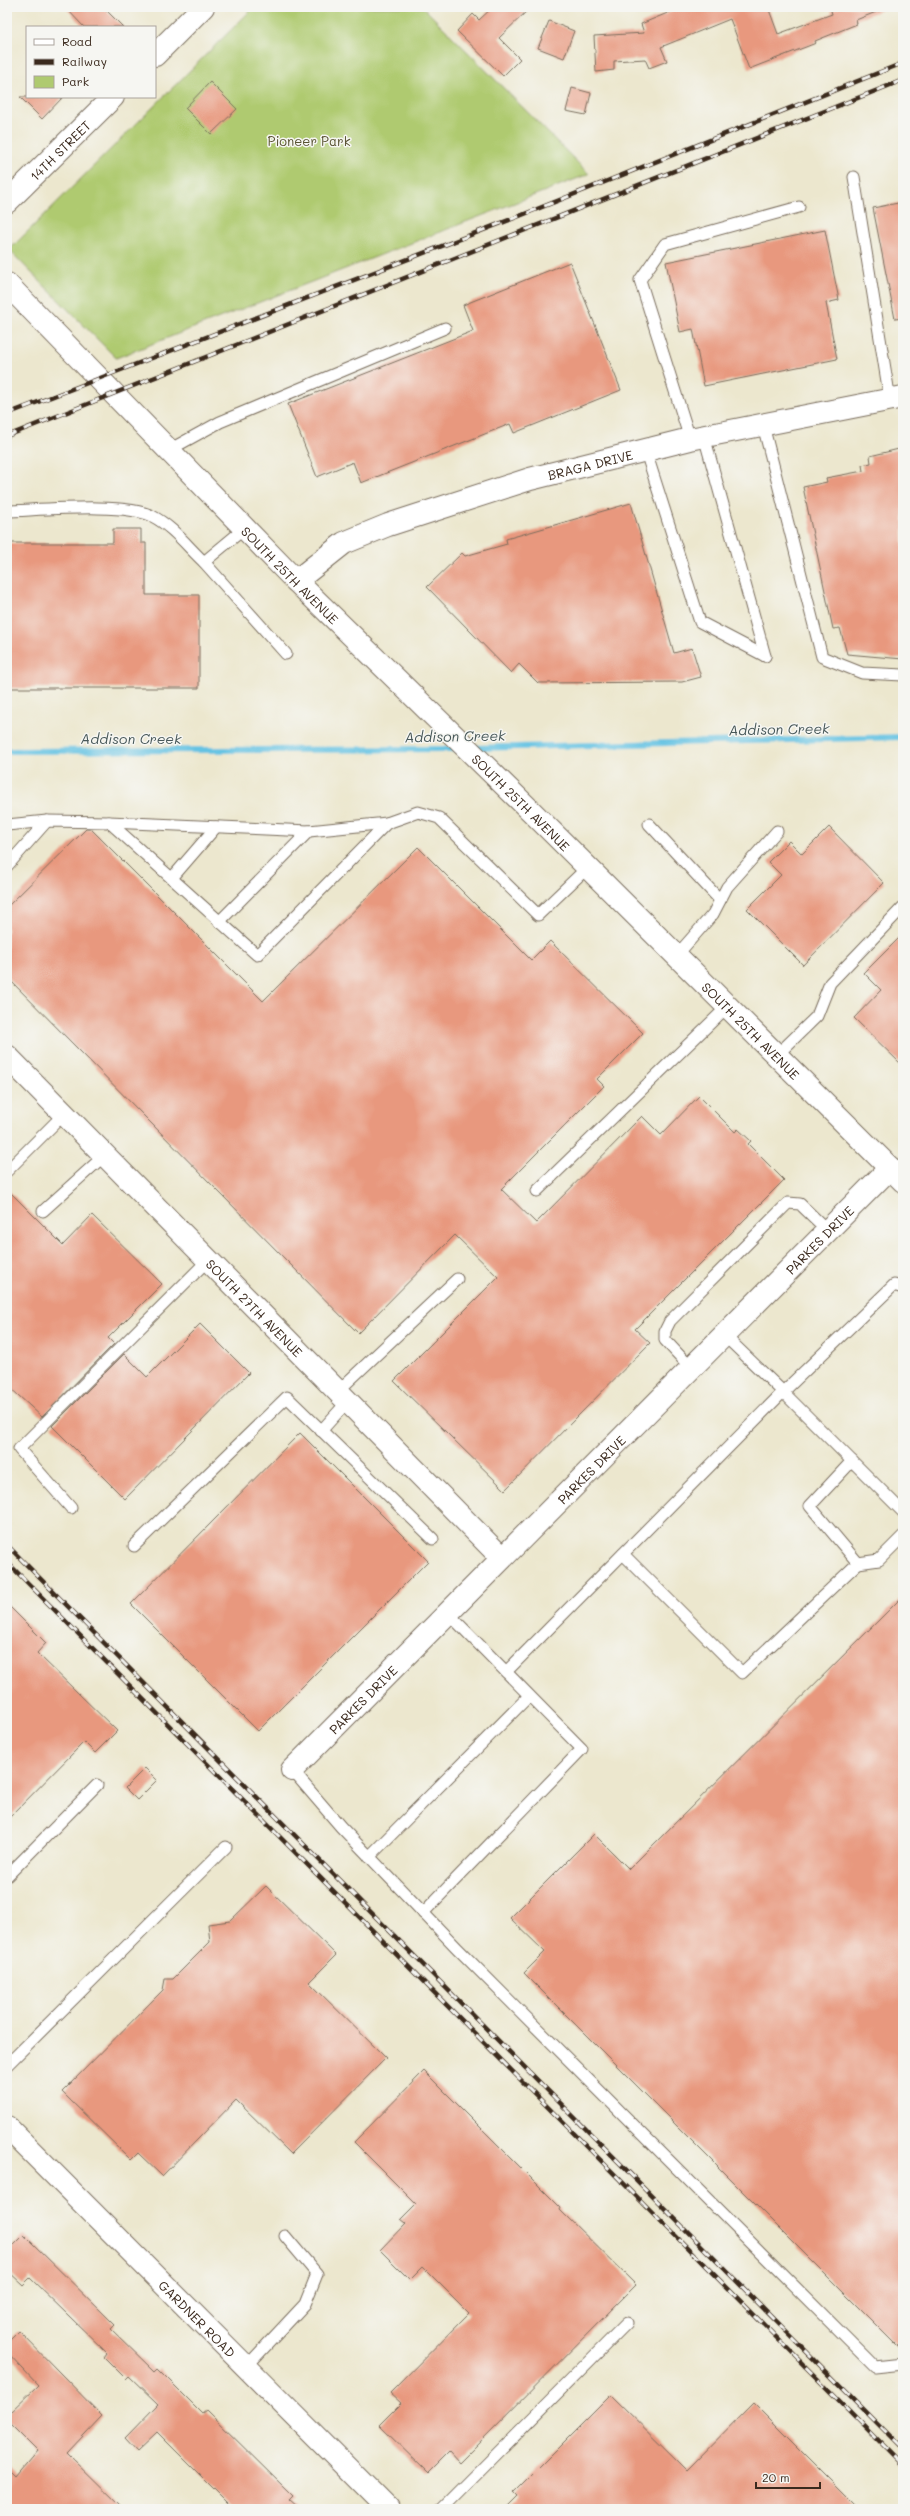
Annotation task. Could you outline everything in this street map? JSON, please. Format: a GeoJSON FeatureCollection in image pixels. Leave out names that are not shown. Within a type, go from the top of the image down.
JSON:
{"type":"FeatureCollection","features":[{"type":"Feature","properties":{"kind":"street"},"geometry":{"type":"LineString","coordinates":[[156,54],[199,9]]}},
{"type":"Feature","properties":{"kind":"street","name":"14TH STREET"},"geometry":{"type":"LineString","coordinates":[[7,202],[112,98]]}},
{"type":"Feature","properties":{"kind":"street","name":"SOUTH 25TH AVENUE"},"geometry":{"type":"LineString","coordinates":[[7,284],[296,581],[588,867],[897,1174]]}},
{"type":"Feature","properties":{"kind":"street","name":"BRAGA DRIVE"},"geometry":{"type":"LineString","coordinates":[[296,581],[344,543],[388,525],[530,479],[645,449],[897,399]]}},
{"type":"Feature","properties":{"kind":"street","name":"SOUTH 27TH AVENUE"},"geometry":{"type":"LineString","coordinates":[[7,1056],[502,1558]]}},
{"type":"Feature","properties":{"kind":"street","name":"PARKES DRIVE"},"geometry":{"type":"LineString","coordinates":[[292,1770],[828,1231],[897,1174]]}},
{"type":"Feature","properties":{"kind":"street","name":"GARDNER ROAD"},"geometry":{"type":"LineString","coordinates":[[7,2128],[388,2509]]}},
{"type":"Feature","properties":{"kind":"lane"},"geometry":{"type":"LineString","coordinates":[[854,177],[897,399]]}},
{"type":"Feature","properties":{"kind":"lane"},"geometry":{"type":"LineString","coordinates":[[645,449],[700,622],[766,656],[697,438],[640,280],[665,244],[799,207]]}},
{"type":"Feature","properties":{"kind":"lane"},"geometry":{"type":"LineString","coordinates":[[169,450],[220,422],[445,328]]}},
{"type":"Feature","properties":{"kind":"lane"},"geometry":{"type":"LineString","coordinates":[[763,425],[822,657],[862,673],[903,675]]}},
{"type":"Feature","properties":{"kind":"lane"},"geometry":{"type":"LineString","coordinates":[[7,511],[131,509],[152,516],[162,523],[204,562],[286,654]]}},
{"type":"Feature","properties":{"kind":"lane"},"geometry":{"type":"LineString","coordinates":[[204,562],[245,528]]}},
{"type":"Feature","properties":{"kind":"lane"},"geometry":{"type":"LineString","coordinates":[[7,825],[48,821],[109,822],[309,831],[386,823],[418,812],[439,818],[538,915],[588,867]]}},
{"type":"Feature","properties":{"kind":"lane"},"geometry":{"type":"LineString","coordinates":[[7,866],[48,821]]}},
{"type":"Feature","properties":{"kind":"lane"},"geometry":{"type":"LineString","coordinates":[[109,822],[257,955],[386,823]]}},
{"type":"Feature","properties":{"kind":"lane"},"geometry":{"type":"LineString","coordinates":[[649,824],[720,900]]}},
{"type":"Feature","properties":{"kind":"lane"},"geometry":{"type":"LineString","coordinates":[[172,878],[216,827]]}},
{"type":"Feature","properties":{"kind":"lane"},"geometry":{"type":"LineString","coordinates":[[220,922],[309,831]]}},
{"type":"Feature","properties":{"kind":"lane"},"geometry":{"type":"LineString","coordinates":[[677,955],[714,914],[727,887],[777,831]]}},
{"type":"Feature","properties":{"kind":"lane"},"geometry":{"type":"LineString","coordinates":[[777,1055],[817,1016],[830,983],[903,907]]}},
{"type":"Feature","properties":{"kind":"lane"},"geometry":{"type":"LineString","coordinates":[[537,1191],[728,1006]]}},
{"type":"Feature","properties":{"kind":"lane"},"geometry":{"type":"LineString","coordinates":[[7,1171],[64,1114]]}},
{"type":"Feature","properties":{"kind":"lane"},"geometry":{"type":"LineString","coordinates":[[43,1211],[105,1155]]}},
{"type":"Feature","properties":{"kind":"lane"},"geometry":{"type":"LineString","coordinates":[[692,1368],[665,1340],[665,1331],[670,1321],[788,1203],[800,1204],[828,1231]]}},
{"type":"Feature","properties":{"kind":"lane"},"geometry":{"type":"LineString","coordinates":[[71,1508],[19,1449],[208,1260]]}},
{"type":"Feature","properties":{"kind":"lane"},"geometry":{"type":"LineString","coordinates":[[321,1431],[343,1396],[457,1279]]}},
{"type":"Feature","properties":{"kind":"lane"},"geometry":{"type":"LineString","coordinates":[[506,1672],[783,1392],[894,1285],[903,1288]]}},
{"type":"Feature","properties":{"kind":"lane"},"geometry":{"type":"LineString","coordinates":[[724,1335],[903,1512]]}},
{"type":"Feature","properties":{"kind":"lane"},"geometry":{"type":"LineString","coordinates":[[134,1546],[287,1397],[433,1539]]}},
{"type":"Feature","properties":{"kind":"lane"},"geometry":{"type":"LineString","coordinates":[[852,1461],[810,1506],[858,1563]]}},
{"type":"Feature","properties":{"kind":"lane"},"geometry":{"type":"LineString","coordinates":[[624,1554],[742,1673],[858,1563],[878,1560],[903,1536]]}},
{"type":"Feature","properties":{"kind":"lane"},"geometry":{"type":"LineString","coordinates":[[423,1912],[582,1749],[448,1613]]}},
{"type":"Feature","properties":{"kind":"lane"},"geometry":{"type":"LineString","coordinates":[[370,1857],[530,1696]]}},
{"type":"Feature","properties":{"kind":"lane"},"geometry":{"type":"LineString","coordinates":[[292,1770],[370,1857],[423,1912],[875,2367],[903,2364]]}},
{"type":"Feature","properties":{"kind":"lane"},"geometry":{"type":"LineString","coordinates":[[7,1876],[97,1785]]}},
{"type":"Feature","properties":{"kind":"lane"},"geometry":{"type":"LineString","coordinates":[[7,2065],[226,1847]]}},
{"type":"Feature","properties":{"kind":"lane"},"geometry":{"type":"LineString","coordinates":[[246,2367],[305,2304],[317,2274],[286,2236]]}},
{"type":"Feature","properties":{"kind":"lane"},"geometry":{"type":"LineString","coordinates":[[442,2509],[627,2323]]}},
{"type":"Feature","properties":{"kind":"green space","name":"Pioneer Park"},"geometry":{"type":"Polygon","coordinates":[[[254,7],[423,7],[589,174],[116,358],[9,250],[254,7]]]}},
{"type":"Feature","properties":{"kind":"building"},"geometry":{"type":"Polygon","coordinates":[[[65,7],[103,7],[122,26],[83,26],[65,7]]]}},
{"type":"Feature","properties":{"kind":"building"},"geometry":{"type":"Polygon","coordinates":[[[493,7],[531,7],[499,38],[520,59],[503,76],[457,31],[473,14],[479,20],[493,7]]]}},
{"type":"Feature","properties":{"kind":"building"},"geometry":{"type":"Polygon","coordinates":[[[682,7],[768,7],[778,34],[832,14],[831,11],[840,7],[886,8],[856,20],[857,24],[815,41],[816,43],[749,69],[730,19],[661,47],[667,61],[649,68],[645,59],[614,61],[614,70],[596,72],[594,36],[644,33],[641,24],[682,7]]]}},
{"type":"Feature","properties":{"kind":"building"},"geometry":{"type":"Polygon","coordinates":[[[549,21],[574,31],[564,58],[538,48],[549,21]]]}},
{"type":"Feature","properties":{"kind":"building"},"geometry":{"type":"Polygon","coordinates":[[[210,82],[237,109],[211,134],[185,108],[210,82]]]}},
{"type":"Feature","properties":{"kind":"building"},"geometry":{"type":"Polygon","coordinates":[[[572,88],[591,93],[586,115],[566,111],[572,88]]]}},
{"type":"Feature","properties":{"kind":"building"},"geometry":{"type":"Polygon","coordinates":[[[20,97],[62,98],[42,119],[20,97]]]}},
{"type":"Feature","properties":{"kind":"building"},"geometry":{"type":"Polygon","coordinates":[[[903,202],[903,318],[895,319],[873,208],[903,202]]]}},
{"type":"Feature","properties":{"kind":"building"},"geometry":{"type":"Polygon","coordinates":[[[825,230],[839,300],[826,303],[837,359],[704,386],[693,329],[680,332],[666,262],[825,230]]]}},
{"type":"Feature","properties":{"kind":"building"},"geometry":{"type":"Polygon","coordinates":[[[570,262],[621,390],[514,433],[510,424],[361,483],[353,462],[317,477],[288,404],[473,331],[463,305],[570,262]]]}},
{"type":"Feature","properties":{"kind":"building"},"geometry":{"type":"Polygon","coordinates":[[[903,448],[903,659],[847,654],[840,628],[833,629],[803,487],[827,482],[826,478],[863,471],[862,465],[871,463],[870,456],[903,448]]]}},
{"type":"Feature","properties":{"kind":"building"},"geometry":{"type":"Polygon","coordinates":[[[631,503],[674,653],[692,648],[701,677],[682,682],[538,683],[519,664],[511,673],[427,587],[462,553],[465,556],[507,544],[506,539],[631,503]]]}},
{"type":"Feature","properties":{"kind":"building"},"geometry":{"type":"Polygon","coordinates":[[[113,529],[141,529],[141,543],[146,543],[146,595],[199,595],[199,688],[7,688],[7,543],[113,543],[113,529]]]}},
{"type":"Feature","properties":{"kind":"building"},"geometry":{"type":"Polygon","coordinates":[[[829,827],[884,883],[803,965],[747,909],[781,875],[768,862],[789,841],[802,854],[829,827]]]}},
{"type":"Feature","properties":{"kind":"building"},"geometry":{"type":"Polygon","coordinates":[[[86,829],[91,829],[263,1001],[418,847],[531,960],[550,941],[643,1033],[597,1079],[604,1086],[501,1189],[536,1223],[642,1116],[661,1135],[699,1096],[735,1132],[738,1129],[751,1141],[748,1144],[784,1180],[635,1329],[650,1343],[505,1490],[394,1381],[498,1277],[455,1235],[358,1333],[7,977],[7,907],[86,829]]]}},
{"type":"Feature","properties":{"kind":"building"},"geometry":{"type":"Polygon","coordinates":[[[903,934],[903,1066],[854,1018],[881,990],[864,973],[903,934]]]}},
{"type":"Feature","properties":{"kind":"building"},"geometry":{"type":"Polygon","coordinates":[[[7,1189],[63,1245],[92,1215],[162,1284],[108,1338],[114,1344],[42,1417],[7,1385],[7,1189]]]}},
{"type":"Feature","properties":{"kind":"building"},"geometry":{"type":"Polygon","coordinates":[[[200,1324],[249,1373],[125,1499],[52,1426],[124,1354],[147,1377],[200,1324]]]}},
{"type":"Feature","properties":{"kind":"building"},"geometry":{"type":"Polygon","coordinates":[[[300,1433],[428,1561],[258,1731],[131,1604],[300,1433]]]}},
{"type":"Feature","properties":{"kind":"building"},"geometry":{"type":"Polygon","coordinates":[[[903,1596],[903,2352],[524,1973],[545,1952],[510,1918],[594,1834],[629,1869],[903,1596]]]}},
{"type":"Feature","properties":{"kind":"building"},"geometry":{"type":"Polygon","coordinates":[[[7,1604],[46,1643],[37,1653],[117,1731],[95,1753],[84,1742],[7,1820],[7,1604]]]}},
{"type":"Feature","properties":{"kind":"building"},"geometry":{"type":"Polygon","coordinates":[[[145,1768],[157,1780],[137,1800],[125,1788],[145,1768]]]}},
{"type":"Feature","properties":{"kind":"building"},"geometry":{"type":"Polygon","coordinates":[[[266,1886],[336,1955],[309,1982],[386,2058],[291,2154],[236,2100],[162,2176],[138,2153],[131,2160],[62,2092],[163,1990],[165,1979],[173,1979],[210,1942],[208,1924],[230,1921],[266,1886]]]}},
{"type":"Feature","properties":{"kind":"building"},"geometry":{"type":"Polygon","coordinates":[[[424,2071],[561,2208],[560,2210],[636,2285],[459,2463],[449,2452],[428,2473],[379,2425],[401,2403],[390,2393],[469,2313],[423,2267],[410,2280],[380,2250],[405,2224],[400,2220],[416,2204],[354,2142],[424,2071]]]}},
{"type":"Feature","properties":{"kind":"building"},"geometry":{"type":"Polygon","coordinates":[[[24,2235],[115,2325],[111,2329],[155,2372],[158,2369],[202,2413],[206,2410],[293,2496],[289,2500],[299,2509],[234,2509],[157,2432],[137,2451],[125,2438],[158,2404],[129,2376],[126,2379],[104,2357],[107,2353],[30,2278],[23,2285],[7,2270],[7,2252],[24,2235]]]}},
{"type":"Feature","properties":{"kind":"building"},"geometry":{"type":"Polygon","coordinates":[[[19,2331],[102,2416],[67,2453],[124,2509],[7,2509],[7,2466],[17,2476],[38,2451],[7,2420],[7,2415],[38,2385],[7,2352],[7,2343],[19,2331]]]}},
{"type":"Feature","properties":{"kind":"building"},"geometry":{"type":"Polygon","coordinates":[[[611,2395],[687,2470],[753,2403],[859,2509],[505,2509],[518,2496],[514,2492],[611,2395]]]}},
{"type":"Feature","properties":{"kind":"waterway","name":"Addison Creek"},"geometry":{"type":"LineString","coordinates":[[475,748],[903,737]]}},
{"type":"Feature","properties":{"kind":"waterway","name":"Addison Creek"},"geometry":{"type":"LineString","coordinates":[[7,751],[459,749]]}},
{"type":"Feature","properties":{"kind":"railway"},"geometry":{"type":"LineString","coordinates":[[7,414],[517,217],[903,63]]}},
{"type":"Feature","properties":{"kind":"railway"},"geometry":{"type":"LineString","coordinates":[[7,436],[903,80]]}},
{"type":"Feature","properties":{"kind":"railway"},"geometry":{"type":"LineString","coordinates":[[7,1545],[903,2449]]}},
{"type":"Feature","properties":{"kind":"railway"},"geometry":{"type":"LineString","coordinates":[[7,1562],[903,2465]]}}]}
